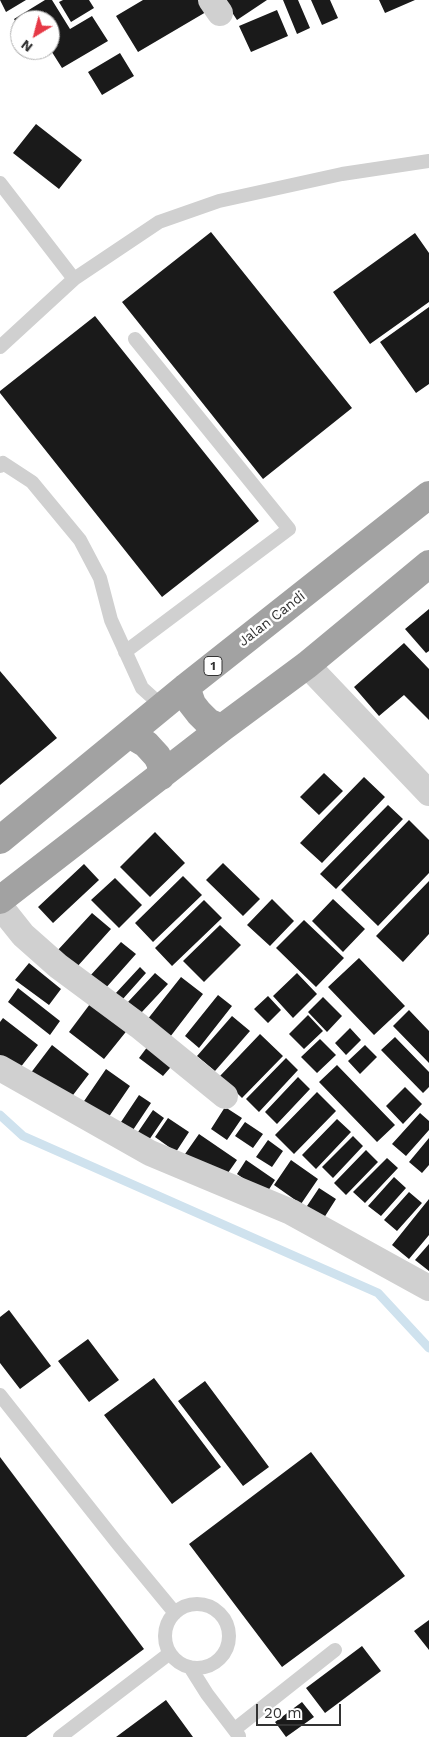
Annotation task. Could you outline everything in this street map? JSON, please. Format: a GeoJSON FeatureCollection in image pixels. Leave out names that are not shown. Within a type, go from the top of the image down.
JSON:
{"type":"FeatureCollection","features":[{"type":"Feature","properties":{"kind":"highway","name":"Jalan Candi"},"geometry":{"type":"LineString","coordinates":[[0,840],[162,706],[429,495]]}},
{"type":"Feature","properties":{"kind":"highway"},"geometry":{"type":"LineString","coordinates":[[0,900],[222,728],[307,665],[429,564]]}},
{"type":"Feature","properties":{"kind":"highway"},"geometry":{"type":"LineString","coordinates":[[186,687],[192,704],[199,713],[208,722],[222,728]]}},
{"type":"Feature","properties":{"kind":"highway"},"geometry":{"type":"LineString","coordinates":[[129,734],[146,744],[157,756],[161,764],[161,776]]}},
{"type":"Feature","properties":{"kind":"street"},"geometry":{"type":"LineString","coordinates":[[307,665],[429,793]]}},
{"type":"Feature","properties":{"kind":"street"},"geometry":{"type":"LineString","coordinates":[[0,906],[23,936],[58,966],[139,1026],[225,1096]]}},
{"type":"Feature","properties":{"kind":"street"},"geometry":{"type":"LineString","coordinates":[[0,1068],[150,1153],[291,1212],[429,1288]]}},
{"type":"Feature","properties":{"kind":"lane"},"geometry":{"type":"LineString","coordinates":[[0,347],[74,279],[159,222],[219,201],[342,174],[429,161]]}},
{"type":"Feature","properties":{"kind":"lane"},"geometry":{"type":"LineString","coordinates":[[0,183],[74,279]]}},
{"type":"Feature","properties":{"kind":"lane"},"geometry":{"type":"LineString","coordinates":[[125,652],[289,529],[135,339]]}},
{"type":"Feature","properties":{"kind":"lane"},"geometry":{"type":"LineString","coordinates":[[1,463],[32,482],[80,540],[100,578],[111,620],[142,688],[162,706]]}},
{"type":"Feature","properties":{"kind":"lane"},"geometry":{"type":"LineString","coordinates":[[0,1395],[175,1613]]}},
{"type":"Feature","properties":{"kind":"lane"},"geometry":{"type":"LineString","coordinates":[[188,1606],[205,1606],[216,1611],[225,1620],[229,1632],[229,1644],[223,1655],[214,1664],[202,1668],[190,1667],[179,1662],[170,1653],[166,1641],[166,1629],[175,1613],[188,1606]]}},
{"type":"Feature","properties":{"kind":"lane"},"geometry":{"type":"LineString","coordinates":[[190,1667],[207,1694],[238,1733],[335,1650]]}},
{"type":"Feature","properties":{"kind":"lane"},"geometry":{"type":"LineString","coordinates":[[60,1737],[170,1653]]}},
{"type":"Feature","properties":{"kind":"building"},"geometry":{"type":"Polygon","coordinates":[[[0,0],[26,0],[6,12],[0,0]]]}},
{"type":"Feature","properties":{"kind":"building"},"geometry":{"type":"Polygon","coordinates":[[[45,0],[52,0],[58,10],[29,10],[45,0]]]}},
{"type":"Feature","properties":{"kind":"building"},"geometry":{"type":"Polygon","coordinates":[[[63,0],[89,0],[94,8],[71,22],[59,2],[63,0]]]}},
{"type":"Feature","properties":{"kind":"building"},"geometry":{"type":"Polygon","coordinates":[[[143,0],[198,0],[206,12],[138,52],[116,16],[143,0]]]}},
{"type":"Feature","properties":{"kind":"building"},"geometry":{"type":"Polygon","coordinates":[[[224,0],[267,0],[237,20],[224,0]]]}},
{"type":"Feature","properties":{"kind":"building"},"geometry":{"type":"Polygon","coordinates":[[[283,0],[298,0],[310,28],[297,34],[283,0]]]}},
{"type":"Feature","properties":{"kind":"building"},"geometry":{"type":"Polygon","coordinates":[[[311,0],[330,0],[338,18],[322,25],[311,0]]]}},
{"type":"Feature","properties":{"kind":"building"},"geometry":{"type":"Polygon","coordinates":[[[379,0],[415,0],[385,13],[379,0]]]}},
{"type":"Feature","properties":{"kind":"building"},"geometry":{"type":"Polygon","coordinates":[[[277,10],[288,36],[251,52],[239,26],[277,10]]]}},
{"type":"Feature","properties":{"kind":"building"},"geometry":{"type":"Polygon","coordinates":[[[60,13],[70,29],[92,16],[108,41],[62,68],[57,60],[60,60],[60,13]]]}},
{"type":"Feature","properties":{"kind":"building"},"geometry":{"type":"Polygon","coordinates":[[[120,53],[134,76],[102,95],[88,72],[120,53]]]}},
{"type":"Feature","properties":{"kind":"building"},"geometry":{"type":"Polygon","coordinates":[[[36,124],[82,160],[59,189],[13,153],[36,124]]]}},
{"type":"Feature","properties":{"kind":"building"},"geometry":{"type":"Polygon","coordinates":[[[211,232],[352,408],[263,479],[122,302],[211,232]]]}},
{"type":"Feature","properties":{"kind":"building"},"geometry":{"type":"Polygon","coordinates":[[[415,233],[429,253],[429,302],[370,344],[333,292],[415,233]]]}},
{"type":"Feature","properties":{"kind":"building"},"geometry":{"type":"Polygon","coordinates":[[[429,307],[429,384],[416,393],[380,342],[429,307]]]}},
{"type":"Feature","properties":{"kind":"building"},"geometry":{"type":"Polygon","coordinates":[[[95,316],[259,521],[162,597],[0,393],[0,391],[95,316]]]}},
{"type":"Feature","properties":{"kind":"building"},"geometry":{"type":"Polygon","coordinates":[[[429,609],[429,651],[426,653],[405,629],[429,609]]]}},
{"type":"Feature","properties":{"kind":"building"},"geometry":{"type":"Polygon","coordinates":[[[404,643],[429,669],[429,720],[404,695],[379,716],[354,687],[404,643]]]}},
{"type":"Feature","properties":{"kind":"building"},"geometry":{"type":"Polygon","coordinates":[[[0,671],[57,738],[0,785],[0,671]]]}},
{"type":"Feature","properties":{"kind":"building"},"geometry":{"type":"Polygon","coordinates":[[[324,773],[343,791],[319,815],[300,797],[324,773]]]}},
{"type":"Feature","properties":{"kind":"building"},"geometry":{"type":"Polygon","coordinates":[[[364,777],[385,797],[322,863],[300,843],[364,777]]]}},
{"type":"Feature","properties":{"kind":"building"},"geometry":{"type":"Polygon","coordinates":[[[388,805],[403,819],[336,889],[320,874],[388,805]]]}},
{"type":"Feature","properties":{"kind":"building"},"geometry":{"type":"Polygon","coordinates":[[[409,820],[429,840],[429,873],[378,926],[341,890],[409,820]]]}},
{"type":"Feature","properties":{"kind":"building"},"geometry":{"type":"Polygon","coordinates":[[[155,832],[185,863],[150,897],[120,867],[155,832]]]}},
{"type":"Feature","properties":{"kind":"building"},"geometry":{"type":"Polygon","coordinates":[[[223,863],[260,899],[243,916],[206,880],[223,863]]]}},
{"type":"Feature","properties":{"kind":"building"},"geometry":{"type":"Polygon","coordinates":[[[84,864],[99,880],[53,923],[38,907],[84,864]]]}},
{"type":"Feature","properties":{"kind":"building"},"geometry":{"type":"Polygon","coordinates":[[[183,876],[202,895],[153,942],[135,923],[183,876]]]}},
{"type":"Feature","properties":{"kind":"building"},"geometry":{"type":"Polygon","coordinates":[[[115,878],[142,905],[119,928],[91,900],[115,878]]]}},
{"type":"Feature","properties":{"kind":"building"},"geometry":{"type":"Polygon","coordinates":[[[429,881],[429,934],[403,962],[376,936],[429,881]]]}},
{"type":"Feature","properties":{"kind":"building"},"geometry":{"type":"Polygon","coordinates":[[[272,899],[294,921],[270,946],[247,925],[272,899]]]}},
{"type":"Feature","properties":{"kind":"building"},"geometry":{"type":"Polygon","coordinates":[[[333,899],[365,929],[343,952],[312,921],[333,899]]]}},
{"type":"Feature","properties":{"kind":"building"},"geometry":{"type":"Polygon","coordinates":[[[204,900],[222,918],[172,966],[155,948],[204,900]]]}},
{"type":"Feature","properties":{"kind":"building"},"geometry":{"type":"Polygon","coordinates":[[[92,913],[111,929],[76,968],[57,951],[92,913]]]}},
{"type":"Feature","properties":{"kind":"building"},"geometry":{"type":"Polygon","coordinates":[[[304,920],[344,958],[316,987],[276,948],[304,920]]]}},
{"type":"Feature","properties":{"kind":"building"},"geometry":{"type":"Polygon","coordinates":[[[220,925],[241,945],[204,982],[183,961],[220,925]]]}},
{"type":"Feature","properties":{"kind":"building"},"geometry":{"type":"Polygon","coordinates":[[[121,942],[136,954],[104,990],[89,977],[121,942]]]}},
{"type":"Feature","properties":{"kind":"building"},"geometry":{"type":"Polygon","coordinates":[[[359,958],[405,1006],[374,1035],[328,987],[359,958]]]}},
{"type":"Feature","properties":{"kind":"building"},"geometry":{"type":"Polygon","coordinates":[[[29,963],[61,989],[49,1005],[15,980],[29,963]]]}},
{"type":"Feature","properties":{"kind":"building"},"geometry":{"type":"Polygon","coordinates":[[[140,967],[146,973],[122,1000],[115,994],[140,967]]]}},
{"type":"Feature","properties":{"kind":"building"},"geometry":{"type":"Polygon","coordinates":[[[155,973],[168,984],[141,1013],[128,1002],[155,973]]]}},
{"type":"Feature","properties":{"kind":"building"},"geometry":{"type":"Polygon","coordinates":[[[297,973],[317,994],[293,1018],[273,996],[297,973]]]}},
{"type":"Feature","properties":{"kind":"building"},"geometry":{"type":"Polygon","coordinates":[[[181,977],[203,994],[170,1037],[147,1020],[181,977]]]}},
{"type":"Feature","properties":{"kind":"building"},"geometry":{"type":"Polygon","coordinates":[[[18,988],[60,1021],[50,1035],[8,1002],[18,988]]]}},
{"type":"Feature","properties":{"kind":"building"},"geometry":{"type":"Polygon","coordinates":[[[218,995],[232,1006],[199,1048],[185,1036],[218,995]]]}},
{"type":"Feature","properties":{"kind":"building"},"geometry":{"type":"Polygon","coordinates":[[[268,996],[281,1010],[268,1023],[254,1009],[268,996]]]}},
{"type":"Feature","properties":{"kind":"building"},"geometry":{"type":"Polygon","coordinates":[[[323,997],[342,1016],[327,1032],[308,1012],[323,997]]]}},
{"type":"Feature","properties":{"kind":"building"},"geometry":{"type":"Polygon","coordinates":[[[93,1000],[129,1028],[104,1059],[69,1032],[93,1000]]]}},
{"type":"Feature","properties":{"kind":"building"},"geometry":{"type":"Polygon","coordinates":[[[409,1010],[429,1031],[429,1063],[393,1026],[409,1010]]]}},
{"type":"Feature","properties":{"kind":"building"},"geometry":{"type":"Polygon","coordinates":[[[308,1015],[323,1031],[304,1049],[289,1034],[308,1015]]]}},
{"type":"Feature","properties":{"kind":"building"},"geometry":{"type":"Polygon","coordinates":[[[232,1016],[250,1031],[215,1071],[197,1056],[232,1016]]]}},
{"type":"Feature","properties":{"kind":"building"},"geometry":{"type":"Polygon","coordinates":[[[3,1018],[38,1045],[16,1073],[0,1060],[0,1022],[3,1018]]]}},
{"type":"Feature","properties":{"kind":"building"},"geometry":{"type":"Polygon","coordinates":[[[350,1028],[361,1040],[346,1055],[335,1043],[350,1028]]]}},
{"type":"Feature","properties":{"kind":"building"},"geometry":{"type":"Polygon","coordinates":[[[260,1034],[283,1056],[242,1098],[220,1076],[260,1034]]]}},
{"type":"Feature","properties":{"kind":"building"},"geometry":{"type":"Polygon","coordinates":[[[395,1037],[429,1072],[429,1087],[423,1093],[381,1050],[395,1037]]]}},
{"type":"Feature","properties":{"kind":"building"},"geometry":{"type":"Polygon","coordinates":[[[320,1039],[336,1055],[317,1073],[301,1057],[320,1039]]]}},
{"type":"Feature","properties":{"kind":"building"},"geometry":{"type":"Polygon","coordinates":[[[151,1042],[176,1061],[163,1076],[139,1058],[151,1042]]]}},
{"type":"Feature","properties":{"kind":"building"},"geometry":{"type":"Polygon","coordinates":[[[52,1045],[89,1074],[67,1103],[30,1074],[52,1045]]]}},
{"type":"Feature","properties":{"kind":"building"},"geometry":{"type":"Polygon","coordinates":[[[365,1045],[377,1057],[360,1074],[348,1061],[365,1045]]]}},
{"type":"Feature","properties":{"kind":"building"},"geometry":{"type":"Polygon","coordinates":[[[286,1058],[298,1070],[259,1112],[246,1099],[286,1058]]]}},
{"type":"Feature","properties":{"kind":"building"},"geometry":{"type":"Polygon","coordinates":[[[337,1065],[395,1125],[377,1142],[319,1082],[337,1065]]]}},
{"type":"Feature","properties":{"kind":"building"},"geometry":{"type":"Polygon","coordinates":[[[106,1069],[130,1086],[104,1124],[80,1107],[106,1069]]]}},
{"type":"Feature","properties":{"kind":"building"},"geometry":{"type":"Polygon","coordinates":[[[298,1077],[310,1089],[277,1124],[265,1112],[298,1077]]]}},
{"type":"Feature","properties":{"kind":"building"},"geometry":{"type":"Polygon","coordinates":[[[405,1087],[422,1104],[403,1124],[386,1106],[405,1087]]]}},
{"type":"Feature","properties":{"kind":"building"},"geometry":{"type":"Polygon","coordinates":[[[317,1092],[336,1111],[294,1154],[275,1135],[317,1092]]]}},
{"type":"Feature","properties":{"kind":"building"},"geometry":{"type":"Polygon","coordinates":[[[139,1095],[151,1103],[133,1130],[121,1122],[139,1095]]]}},
{"type":"Feature","properties":{"kind":"building"},"geometry":{"type":"Polygon","coordinates":[[[225,1107],[242,1118],[227,1140],[211,1129],[225,1107]]]}},
{"type":"Feature","properties":{"kind":"building"},"geometry":{"type":"Polygon","coordinates":[[[153,1110],[164,1118],[149,1140],[138,1132],[153,1110]]]}},
{"type":"Feature","properties":{"kind":"building"},"geometry":{"type":"Polygon","coordinates":[[[420,1113],[429,1121],[429,1130],[406,1156],[392,1144],[420,1113]]]}},
{"type":"Feature","properties":{"kind":"building"},"geometry":{"type":"Polygon","coordinates":[[[168,1118],[189,1132],[176,1152],[155,1137],[168,1118]]]}},
{"type":"Feature","properties":{"kind":"building"},"geometry":{"type":"Polygon","coordinates":[[[337,1119],[351,1132],[316,1169],[302,1155],[337,1119]]]}},
{"type":"Feature","properties":{"kind":"building"},"geometry":{"type":"Polygon","coordinates":[[[245,1122],[263,1134],[253,1148],[235,1136],[245,1122]]]}},
{"type":"Feature","properties":{"kind":"building"},"geometry":{"type":"Polygon","coordinates":[[[199,1134],[237,1160],[223,1180],[185,1154],[199,1134]]]}},
{"type":"Feature","properties":{"kind":"building"},"geometry":{"type":"Polygon","coordinates":[[[353,1136],[363,1146],[333,1178],[322,1167],[353,1136]]]}},
{"type":"Feature","properties":{"kind":"building"},"geometry":{"type":"Polygon","coordinates":[[[429,1138],[429,1165],[422,1173],[409,1162],[429,1138]]]}},
{"type":"Feature","properties":{"kind":"building"},"geometry":{"type":"Polygon","coordinates":[[[268,1140],[283,1151],[272,1167],[256,1157],[268,1140]]]}},
{"type":"Feature","properties":{"kind":"building"},"geometry":{"type":"Polygon","coordinates":[[[366,1150],[378,1162],[346,1195],[334,1183],[366,1150]]]}},
{"type":"Feature","properties":{"kind":"building"},"geometry":{"type":"Polygon","coordinates":[[[387,1158],[398,1168],[365,1203],[353,1192],[387,1158]]]}},
{"type":"Feature","properties":{"kind":"building"},"geometry":{"type":"Polygon","coordinates":[[[246,1160],[275,1180],[266,1194],[237,1174],[246,1160]]]}},
{"type":"Feature","properties":{"kind":"building"},"geometry":{"type":"Polygon","coordinates":[[[291,1160],[318,1179],[301,1204],[274,1185],[291,1160]]]}},
{"type":"Feature","properties":{"kind":"building"},"geometry":{"type":"Polygon","coordinates":[[[394,1177],[406,1188],[381,1216],[368,1206],[394,1177]]]}},
{"type":"Feature","properties":{"kind":"building"},"geometry":{"type":"Polygon","coordinates":[[[319,1188],[336,1199],[322,1221],[305,1209],[319,1188]]]}},
{"type":"Feature","properties":{"kind":"building"},"geometry":{"type":"Polygon","coordinates":[[[409,1192],[422,1203],[397,1231],[384,1220],[409,1192]]]}},
{"type":"Feature","properties":{"kind":"building"},"geometry":{"type":"Polygon","coordinates":[[[429,1199],[429,1235],[409,1259],[392,1245],[429,1199]]]}},
{"type":"Feature","properties":{"kind":"building"},"geometry":{"type":"Polygon","coordinates":[[[429,1244],[429,1271],[415,1260],[429,1244]]]}},
{"type":"Feature","properties":{"kind":"building"},"geometry":{"type":"Polygon","coordinates":[[[9,1310],[51,1366],[20,1389],[0,1363],[0,1317],[9,1310]]]}},
{"type":"Feature","properties":{"kind":"building"},"geometry":{"type":"Polygon","coordinates":[[[88,1339],[119,1380],[89,1402],[58,1361],[88,1339]]]}},
{"type":"Feature","properties":{"kind":"building"},"geometry":{"type":"Polygon","coordinates":[[[154,1378],[221,1467],[172,1504],[104,1415],[154,1378]]]}},
{"type":"Feature","properties":{"kind":"building"},"geometry":{"type":"Polygon","coordinates":[[[205,1381],[269,1467],[243,1486],[178,1401],[205,1381]]]}},
{"type":"Feature","properties":{"kind":"building"},"geometry":{"type":"Polygon","coordinates":[[[311,1452],[405,1576],[282,1667],[189,1544],[311,1452]]]}},
{"type":"Feature","properties":{"kind":"building"},"geometry":{"type":"Polygon","coordinates":[[[0,1457],[144,1649],[26,1737],[0,1737],[0,1457]]]}},
{"type":"Feature","properties":{"kind":"building"},"geometry":{"type":"Polygon","coordinates":[[[429,1620],[429,1650],[414,1631],[429,1620]]]}},
{"type":"Feature","properties":{"kind":"building"},"geometry":{"type":"Polygon","coordinates":[[[362,1646],[381,1671],[325,1713],[306,1688],[362,1646]]]}},
{"type":"Feature","properties":{"kind":"building"},"geometry":{"type":"Polygon","coordinates":[[[166,1700],[193,1737],[116,1737],[166,1700]]]}},
{"type":"Feature","properties":{"kind":"building"},"geometry":{"type":"Polygon","coordinates":[[[302,1702],[314,1717],[286,1737],[275,1722],[302,1702]]]}},
{"type":"Feature","properties":{"kind":"waterway"},"geometry":{"type":"LineString","coordinates":[[0,1115],[23,1136],[378,1293],[429,1348]]}}]}
